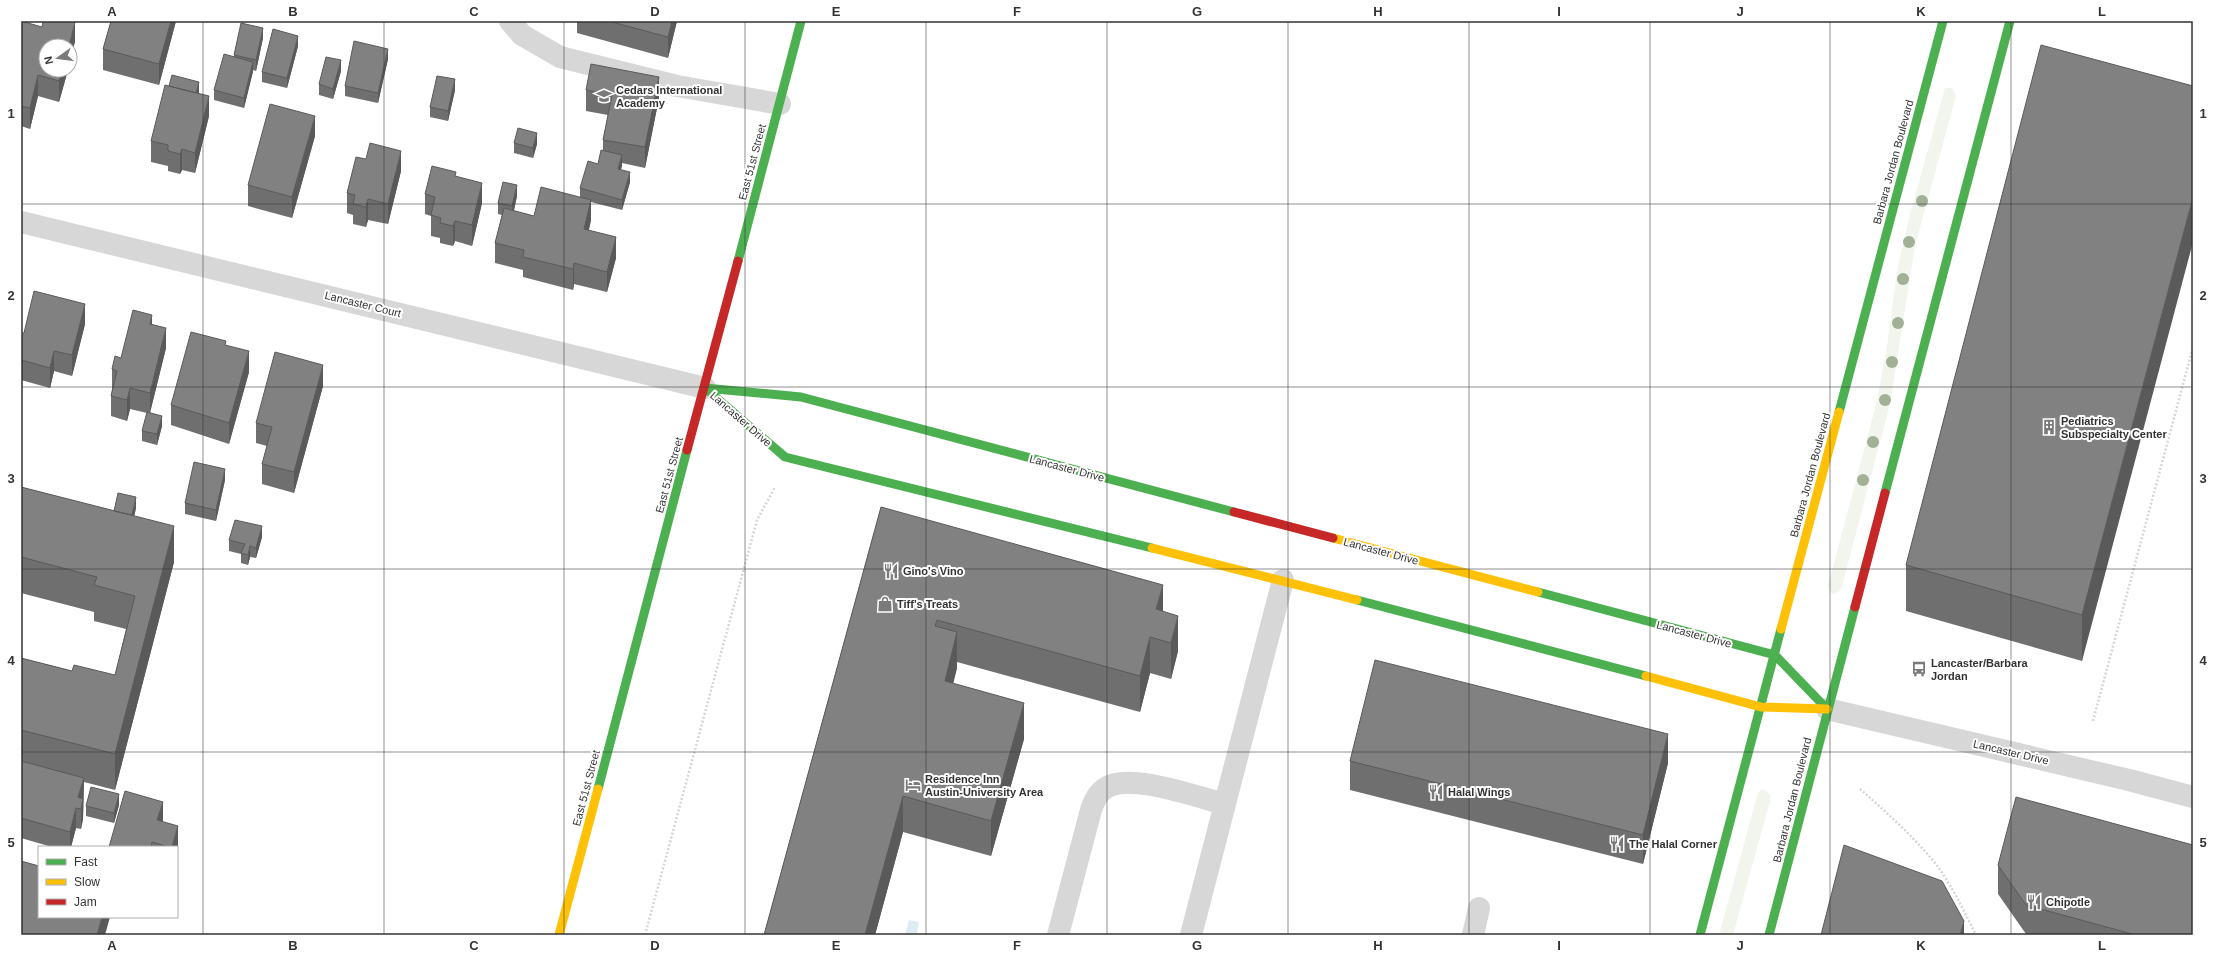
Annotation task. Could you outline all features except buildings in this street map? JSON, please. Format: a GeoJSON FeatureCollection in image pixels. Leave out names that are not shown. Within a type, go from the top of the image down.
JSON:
{"type":"FeatureCollection","features":[{"type":"Feature","properties":{"kind":"street"},"geometry":{"type":"LineString","coordinates":[[510,21],[522,35],[560,57],[677,86],[780,104]]}},
{"type":"Feature","properties":{"kind":"street","name":"East 51st Street"},"geometry":{"type":"LineString","coordinates":[[560,935],[801,21]]}},
{"type":"Feature","properties":{"kind":"street","name":"Barbara Jordan Boulevard"},"geometry":{"type":"LineString","coordinates":[[1700,935],[1943,21]]}},
{"type":"Feature","properties":{"kind":"street","name":"Barbara Jordan Boulevard"},"geometry":{"type":"LineString","coordinates":[[1770,935],[1827,709],[2010,21]]}},
{"type":"Feature","properties":{"kind":"street","name":"Lancaster Court"},"geometry":{"type":"LineString","coordinates":[[21,222],[705,388]]}},
{"type":"Feature","properties":{"kind":"street","name":"Lancaster Drive"},"geometry":{"type":"LineString","coordinates":[[705,388],[801,397],[1775,655]]}},
{"type":"Feature","properties":{"kind":"street","name":"Lancaster Drive"},"geometry":{"type":"LineString","coordinates":[[705,388],[785,457],[1283,580],[1760,707],[1827,709],[2091,771],[2193,797]]}},
{"type":"Feature","properties":{"kind":"street"},"geometry":{"type":"LineString","coordinates":[[1191,935],[1283,580]]}},
{"type":"Feature","properties":{"kind":"street"},"geometry":{"type":"LineString","coordinates":[[1775,655],[1827,709]]}},
{"type":"Feature","properties":{"kind":"street"},"geometry":{"type":"LineString","coordinates":[[1058,935],[1091,810],[1096,796],[1103,790],[1112,785],[1136,783],[1225,804]]}},
{"type":"Feature","properties":{"kind":"street"},"geometry":{"type":"LineString","coordinates":[[1473,935],[1479,908]]}},
{"type":"Feature","properties":{"kind":"path"},"geometry":{"type":"LineString","coordinates":[[2093,721],[2193,347]]}},
{"type":"Feature","properties":{"kind":"path"},"geometry":{"type":"LineString","coordinates":[[645,935],[757,520],[779,481]]}},
{"type":"Feature","properties":{"kind":"path"},"geometry":{"type":"LineString","coordinates":[[1860,789],[1903,829],[1934,863],[1956,896],[1975,932],[1974,935]]}},
{"type":"Feature","properties":{"kind":"shaded area"},"geometry":{"type":"Polygon","coordinates":[[[1945,88],[1952,88],[1956,96],[1915,246],[1890,404],[1841,590],[1834,594],[1831,593],[1828,586],[1877,401],[1888,340],[1897,271],[1910,214],[1945,88]]]}},
{"type":"Feature","properties":{"kind":"shaded area"},"geometry":{"type":"Polygon","coordinates":[[[1761,790],[1766,790],[1770,795],[1770,801],[1733,935],[1719,935],[1758,793],[1761,790]]]}},
{"type":"Feature","properties":{"kind":"shaded area"},"geometry":{"type":"Polygon","coordinates":[[[909,920],[919,922],[917,933],[925,935],[905,935],[909,920]]]}},
{"type":"Feature","properties":{"kind":"traffic: fast"},"geometry":{"type":"LineString","coordinates":[[738,261],[801,21]]}},
{"type":"Feature","properties":{"kind":"traffic: fast"},"geometry":{"type":"LineString","coordinates":[[1839,412],[1943,21]]}},
{"type":"Feature","properties":{"kind":"traffic: fast"},"geometry":{"type":"LineString","coordinates":[[1885,493],[2010,21]]}},
{"type":"Feature","properties":{"kind":"traffic: fast"},"geometry":{"type":"LineString","coordinates":[[705,388],[785,457],[1152,548]]}},
{"type":"Feature","properties":{"kind":"traffic: fast"},"geometry":{"type":"LineString","coordinates":[[705,388],[801,397],[1234,512]]}},
{"type":"Feature","properties":{"kind":"traffic: fast"},"geometry":{"type":"LineString","coordinates":[[598,789],[687,450]]}},
{"type":"Feature","properties":{"kind":"traffic: fast"},"geometry":{"type":"LineString","coordinates":[[1538,592],[1775,655],[1827,709]]}},
{"type":"Feature","properties":{"kind":"traffic: fast"},"geometry":{"type":"LineString","coordinates":[[1357,600],[1646,676]]}},
{"type":"Feature","properties":{"kind":"traffic: fast"},"geometry":{"type":"LineString","coordinates":[[1769,935],[1855,607]]}},
{"type":"Feature","properties":{"kind":"traffic: fast"},"geometry":{"type":"LineString","coordinates":[[1700,935],[1781,629]]}},
{"type":"Feature","properties":{"kind":"traffic: slow"},"geometry":{"type":"LineString","coordinates":[[1781,629],[1839,412]]}},
{"type":"Feature","properties":{"kind":"traffic: slow"},"geometry":{"type":"LineString","coordinates":[[1333,538],[1538,592]]}},
{"type":"Feature","properties":{"kind":"traffic: slow"},"geometry":{"type":"LineString","coordinates":[[1152,548],[1357,600]]}},
{"type":"Feature","properties":{"kind":"traffic: slow"},"geometry":{"type":"LineString","coordinates":[[1646,676],[1761,707],[1827,709]]}},
{"type":"Feature","properties":{"kind":"traffic: slow"},"geometry":{"type":"LineString","coordinates":[[559,935],[598,789]]}},
{"type":"Feature","properties":{"kind":"traffic: jam"},"geometry":{"type":"LineString","coordinates":[[687,450],[738,261]]}},
{"type":"Feature","properties":{"kind":"traffic: jam"},"geometry":{"type":"LineString","coordinates":[[1855,607],[1885,493]]}},
{"type":"Feature","properties":{"kind":"traffic: jam"},"geometry":{"type":"LineString","coordinates":[[1234,512],[1333,538]]}},
{"type":"Feature","properties":{"kind":"place","name":"Cedars International Academy"},"geometry":{"type":"Point","coordinates":[604,96]}},
{"type":"Feature","properties":{"kind":"place","name":"Pediatrics Subspecialty Center"},"geometry":{"type":"Point","coordinates":[2049,427]}},
{"type":"Feature","properties":{"kind":"place","name":"Gino's Vino"},"geometry":{"type":"Point","coordinates":[891,571]}},
{"type":"Feature","properties":{"kind":"place","name":"Tiff's Treats"},"geometry":{"type":"Point","coordinates":[885,604]}},
{"type":"Feature","properties":{"kind":"place","name":"Lancaster/Barbara Jordan"},"geometry":{"type":"Point","coordinates":[1919,669]}},
{"type":"Feature","properties":{"kind":"place","name":"Residence Inn Austin-University Area"},"geometry":{"type":"Point","coordinates":[913,785]}},
{"type":"Feature","properties":{"kind":"place","name":"Halal Wings"},"geometry":{"type":"Point","coordinates":[1436,792]}},
{"type":"Feature","properties":{"kind":"place","name":"The Halal Corner"},"geometry":{"type":"Point","coordinates":[1617,844]}},
{"type":"Feature","properties":{"kind":"place","name":"Chipotle"},"geometry":{"type":"Point","coordinates":[2034,902]}}]}
